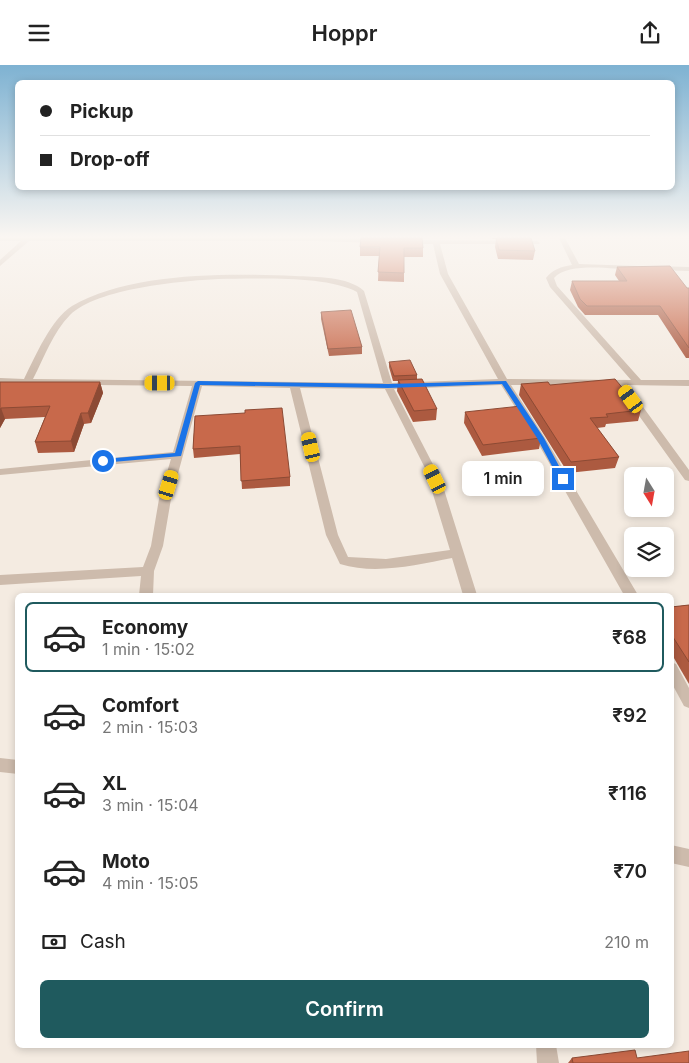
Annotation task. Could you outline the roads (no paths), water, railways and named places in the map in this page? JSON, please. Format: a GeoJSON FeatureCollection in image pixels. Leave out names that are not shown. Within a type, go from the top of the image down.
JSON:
{"type":"FeatureCollection","features":[{"type":"Feature","properties":{"kind":"street"},"geometry":{"type":"LineString","coordinates":[[27,382],[62,319],[72,310],[89,301],[151,285]]}},
{"type":"Feature","properties":{"kind":"street"},"geometry":{"type":"LineString","coordinates":[[348,285],[360,291],[374,331],[388,386],[435,479],[469,593]]}},
{"type":"Feature","properties":{"kind":"street"},"geometry":{"type":"LineString","coordinates":[[450,285],[504,382],[540,438],[630,593]]}},
{"type":"Feature","properties":{"kind":"street"},"geometry":{"type":"LineString","coordinates":[[553,285],[639,383]]}},
{"type":"Feature","properties":{"kind":"street"},"geometry":{"type":"LineString","coordinates":[[0,381],[388,386],[504,382],[689,383]]}},
{"type":"Feature","properties":{"kind":"street"},"geometry":{"type":"LineString","coordinates":[[146,593],[148,571],[157,546],[165,499],[198,383]]}},
{"type":"Feature","properties":{"kind":"street"},"geometry":{"type":"LineString","coordinates":[[620,383],[689,479]]}},
{"type":"Feature","properties":{"kind":"street"},"geometry":{"type":"LineString","coordinates":[[294,385],[304,417],[323,500],[338,552],[344,561],[362,565],[421,559],[456,553]]}},
{"type":"Feature","properties":{"kind":"street"},"geometry":{"type":"LineString","coordinates":[[0,472],[178,455]]}},
{"type":"Feature","properties":{"kind":"street"},"geometry":{"type":"LineString","coordinates":[[0,580],[63,578],[148,571]]}},
{"type":"Feature","properties":{"kind":"street"},"geometry":{"type":"LineString","coordinates":[[674,674],[689,702]]}},
{"type":"Feature","properties":{"kind":"street"},"geometry":{"type":"LineString","coordinates":[[0,765],[15,767]]}},
{"type":"Feature","properties":{"kind":"street"},"geometry":{"type":"LineString","coordinates":[[674,855],[689,858]]}},
{"type":"Feature","properties":{"kind":"street"},"geometry":{"type":"LineString","coordinates":[[546,1048],[548,1063]]}}]}
